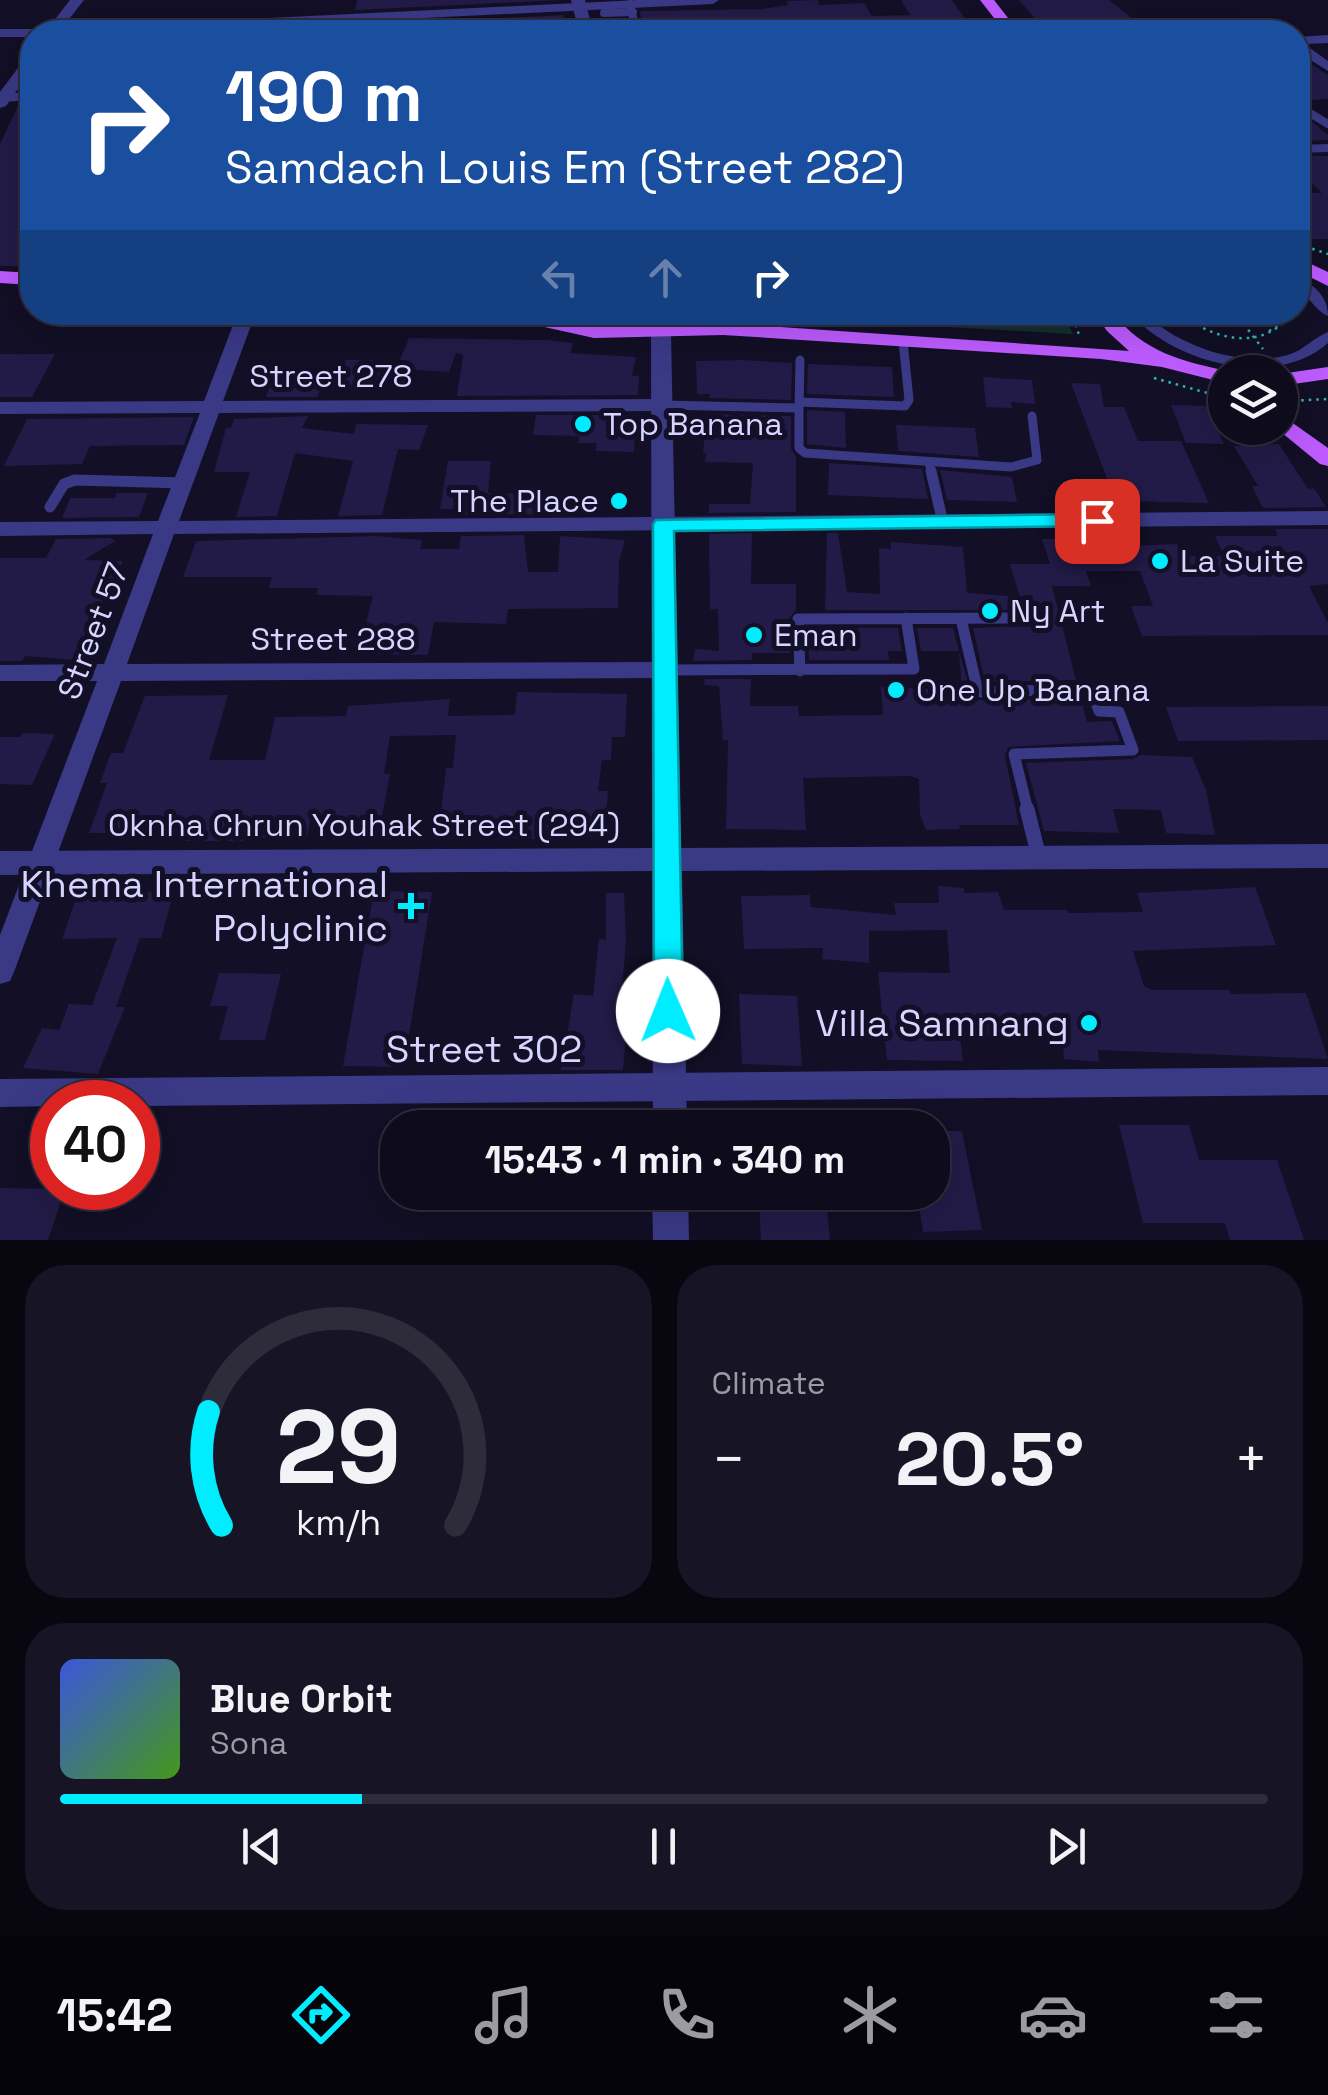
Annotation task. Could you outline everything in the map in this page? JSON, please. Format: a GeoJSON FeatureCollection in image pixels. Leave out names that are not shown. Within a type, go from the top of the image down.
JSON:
{"type":"FeatureCollection","features":[{"type":"Feature","properties":{"kind":"main road"},"geometry":{"type":"LineString","coordinates":[[987,0],[1003,20]]}},
{"type":"Feature","properties":{"kind":"main road"},"geometry":{"type":"LineString","coordinates":[[562,325],[594,332],[626,325]]}},
{"type":"Feature","properties":{"kind":"main road"},"geometry":{"type":"LineString","coordinates":[[689,325],[1101,353],[1162,361],[1208,373]]}},
{"type":"Feature","properties":{"kind":"main road"},"geometry":{"type":"LineString","coordinates":[[1115,325],[1127,339],[1162,361]]}},
{"type":"Feature","properties":{"kind":"main road"},"geometry":{"type":"LineString","coordinates":[[1196,371],[1208,377]]}},
{"type":"Feature","properties":{"kind":"main road"},"geometry":{"type":"LineString","coordinates":[[1298,377],[1328,372]]}},
{"type":"Feature","properties":{"kind":"main road"},"geometry":{"type":"LineString","coordinates":[[1298,435],[1328,459]]}},
{"type":"Feature","properties":{"kind":"street"},"geometry":{"type":"LineString","coordinates":[[61,20],[77,0]]}},
{"type":"Feature","properties":{"kind":"street"},"geometry":{"type":"LineString","coordinates":[[407,20],[578,3],[603,9],[713,0]]}},
{"type":"Feature","properties":{"kind":"street"},"geometry":{"type":"LineString","coordinates":[[1,99],[20,74]]}},
{"type":"Feature","properties":{"kind":"street"},"geometry":{"type":"LineString","coordinates":[[1310,291],[1328,312]]}},
{"type":"Feature","properties":{"kind":"street","name":"Street 57"},"geometry":{"type":"LineString","coordinates":[[0,972],[242,325]]}},
{"type":"Feature","properties":{"kind":"street"},"geometry":{"type":"LineString","coordinates":[[655,325],[662,405],[670,1110]]}},
{"type":"Feature","properties":{"kind":"street"},"geometry":{"type":"LineString","coordinates":[[1148,325],[1176,345],[1224,359],[1272,361],[1296,357],[1313,350],[1328,336]]}},
{"type":"Feature","properties":{"kind":"street","name":"Street 278"},"geometry":{"type":"LineString","coordinates":[[0,408],[662,405]]}},
{"type":"Feature","properties":{"kind":"street"},"geometry":{"type":"LineString","coordinates":[[0,528],[1328,518]]}},
{"type":"Feature","properties":{"kind":"street","name":"Street 288"},"geometry":{"type":"LineString","coordinates":[[0,673],[667,670]]}},
{"type":"Feature","properties":{"kind":"street","name":"Oknha Chrun Youhak Street (294)"},"geometry":{"type":"LineString","coordinates":[[0,862],[1328,856]]}},
{"type":"Feature","properties":{"kind":"street","name":"Street 302"},"geometry":{"type":"LineString","coordinates":[[0,1092],[1328,1082]]}},
{"type":"Feature","properties":{"kind":"street"},"geometry":{"type":"LineString","coordinates":[[670,1210],[671,1240]]}},
{"type":"Feature","properties":{"kind":"lane"},"geometry":{"type":"LineString","coordinates":[[632,8],[634,20]]}},
{"type":"Feature","properties":{"kind":"lane"},"geometry":{"type":"LineString","coordinates":[[603,9],[606,20]]}},
{"type":"Feature","properties":{"kind":"lane"},"geometry":{"type":"LineString","coordinates":[[662,405],[905,406],[909,400],[904,341]]}},
{"type":"Feature","properties":{"kind":"lane"},"geometry":{"type":"LineString","coordinates":[[800,360],[799,448],[804,453],[1011,467],[1033,464],[1037,460],[1032,416]]}},
{"type":"Feature","properties":{"kind":"lane"},"geometry":{"type":"LineString","coordinates":[[929,462],[943,523]]}},
{"type":"Feature","properties":{"kind":"lane"},"geometry":{"type":"LineString","coordinates":[[50,508],[64,484],[75,480],[184,482]]}},
{"type":"Feature","properties":{"kind":"lane"},"geometry":{"type":"LineString","coordinates":[[667,670],[914,670],[906,618]]}},
{"type":"Feature","properties":{"kind":"lane"},"geometry":{"type":"LineString","coordinates":[[800,671],[798,619],[1024,618]]}},
{"type":"Feature","properties":{"kind":"lane"},"geometry":{"type":"LineString","coordinates":[[961,619],[978,692],[1092,689],[1099,712],[1119,712],[1133,750],[1014,754],[1038,856]]}},
{"type":"Feature","properties":{"kind":"path"},"geometry":{"type":"LineString","coordinates":[[1196,325],[1241,337],[1276,331],[1281,325]]}},
{"type":"Feature","properties":{"kind":"path"},"geometry":{"type":"LineString","coordinates":[[1203,325],[1214,331],[1253,335],[1278,325]]}},
{"type":"Feature","properties":{"kind":"path"},"geometry":{"type":"LineString","coordinates":[[1244,325],[1253,335]]}},
{"type":"Feature","properties":{"kind":"path"},"geometry":{"type":"LineString","coordinates":[[1298,400],[1328,399]]}},
{"type":"Feature","properties":{"kind":"green space"},"geometry":{"type":"Polygon","coordinates":[[[913,325],[1068,325],[1073,334],[913,325]]]}},
{"type":"Feature","properties":{"kind":"building"},"geometry":{"type":"Polygon","coordinates":[[[357,0],[562,0],[355,10],[357,0]]]}},
{"type":"Feature","properties":{"kind":"building"},"geometry":{"type":"Polygon","coordinates":[[[817,0],[820,5],[864,3],[872,16],[910,15],[901,0],[952,0],[966,20],[641,20],[640,11],[762,9],[789,5],[786,1],[817,0]]]}},
{"type":"Feature","properties":{"kind":"building"},"geometry":{"type":"Polygon","coordinates":[[[1019,0],[1109,0],[1134,20],[1062,19],[1036,20],[1019,0]]]}},
{"type":"Feature","properties":{"kind":"building"},"geometry":{"type":"Polygon","coordinates":[[[564,15],[564,20],[458,20],[564,15]]]}},
{"type":"Feature","properties":{"kind":"building"},"geometry":{"type":"Polygon","coordinates":[[[1310,64],[1328,75],[1328,99],[1310,100],[1310,64]]]}},
{"type":"Feature","properties":{"kind":"building"},"geometry":{"type":"Polygon","coordinates":[[[18,106],[20,266],[0,266],[0,144],[18,106]]]}},
{"type":"Feature","properties":{"kind":"building"},"geometry":{"type":"Polygon","coordinates":[[[1310,120],[1328,135],[1328,140],[1310,141],[1310,120]]]}},
{"type":"Feature","properties":{"kind":"building"},"geometry":{"type":"Polygon","coordinates":[[[1310,156],[1328,156],[1328,239],[1310,239],[1310,193],[1322,193],[1310,181],[1310,156]]]}},
{"type":"Feature","properties":{"kind":"building"},"geometry":{"type":"Polygon","coordinates":[[[409,338],[547,340],[573,343],[570,353],[636,357],[632,376],[639,376],[638,395],[457,396],[463,355],[456,353],[449,372],[396,369],[409,338]]]}},
{"type":"Feature","properties":{"kind":"building"},"geometry":{"type":"Polygon","coordinates":[[[0,354],[55,354],[32,397],[0,397],[0,354]]]}},
{"type":"Feature","properties":{"kind":"building"},"geometry":{"type":"Polygon","coordinates":[[[346,360],[391,360],[384,386],[338,385],[346,360]]]}},
{"type":"Feature","properties":{"kind":"building"},"geometry":{"type":"Polygon","coordinates":[[[696,361],[792,363],[791,400],[709,398],[710,394],[697,394],[696,361]]]}},
{"type":"Feature","properties":{"kind":"building"},"geometry":{"type":"Polygon","coordinates":[[[808,364],[892,367],[894,397],[807,394],[808,364]]]}},
{"type":"Feature","properties":{"kind":"building"},"geometry":{"type":"Polygon","coordinates":[[[275,371],[326,378],[317,397],[266,397],[275,371]]]}},
{"type":"Feature","properties":{"kind":"building"},"geometry":{"type":"Polygon","coordinates":[[[983,377],[1032,380],[1035,404],[1011,402],[1012,408],[986,407],[983,377]]]}},
{"type":"Feature","properties":{"kind":"building"},"geometry":{"type":"Polygon","coordinates":[[[1071,383],[1100,384],[1104,407],[1124,407],[1138,441],[1181,441],[1209,503],[1125,501],[1123,492],[1112,492],[1071,383]]]}},
{"type":"Feature","properties":{"kind":"building"},"geometry":{"type":"Polygon","coordinates":[[[1171,405],[1207,406],[1208,444],[1186,443],[1171,405]]]}},
{"type":"Feature","properties":{"kind":"building"},"geometry":{"type":"Polygon","coordinates":[[[807,410],[845,412],[846,448],[807,444],[807,410]]]}},
{"type":"Feature","properties":{"kind":"building"},"geometry":{"type":"Polygon","coordinates":[[[707,414],[791,416],[796,512],[709,513],[709,504],[750,504],[753,463],[705,462],[707,414]]]}},
{"type":"Feature","properties":{"kind":"building"},"geometry":{"type":"Polygon","coordinates":[[[536,415],[636,415],[634,452],[596,451],[597,443],[578,443],[579,436],[533,435],[536,415]]]}},
{"type":"Feature","properties":{"kind":"building"},"geometry":{"type":"Polygon","coordinates":[[[308,416],[302,428],[354,434],[356,424],[428,425],[419,450],[398,449],[382,515],[338,516],[353,461],[295,453],[277,516],[236,517],[250,472],[214,472],[226,428],[231,428],[234,419],[308,416]]]}},
{"type":"Feature","properties":{"kind":"building"},"geometry":{"type":"Polygon","coordinates":[[[194,417],[184,445],[90,446],[82,464],[4,466],[27,419],[194,417]]]}},
{"type":"Feature","properties":{"kind":"building"},"geometry":{"type":"Polygon","coordinates":[[[896,425],[975,428],[979,457],[898,451],[896,425]]]}},
{"type":"Feature","properties":{"kind":"building"},"geometry":{"type":"Polygon","coordinates":[[[1280,445],[1308,489],[1314,488],[1326,507],[1263,508],[1252,486],[1258,486],[1234,446],[1280,445]]]}},
{"type":"Feature","properties":{"kind":"building"},"geometry":{"type":"Polygon","coordinates":[[[448,461],[491,461],[488,493],[546,494],[539,514],[463,515],[464,509],[440,509],[448,461]]]}},
{"type":"Feature","properties":{"kind":"building"},"geometry":{"type":"Polygon","coordinates":[[[829,463],[922,469],[928,499],[828,495],[829,463]]]}},
{"type":"Feature","properties":{"kind":"building"},"geometry":{"type":"Polygon","coordinates":[[[940,470],[1012,477],[1017,502],[947,500],[940,470]]]}},
{"type":"Feature","properties":{"kind":"building"},"geometry":{"type":"Polygon","coordinates":[[[116,493],[148,493],[139,517],[62,518],[70,498],[115,498],[116,493]]]}},
{"type":"Feature","properties":{"kind":"building"},"geometry":{"type":"Polygon","coordinates":[[[1275,529],[1328,529],[1328,584],[1309,586],[1328,623],[1328,635],[1142,636],[1131,606],[1153,606],[1140,571],[1086,571],[1091,586],[1052,586],[1076,680],[985,682],[973,628],[1028,626],[1033,619],[1029,610],[825,610],[827,533],[838,533],[847,592],[880,594],[879,548],[891,549],[891,542],[963,547],[967,593],[1020,597],[1010,564],[1050,564],[1042,539],[1055,539],[1054,531],[1078,531],[1079,539],[1103,539],[1106,547],[1177,544],[1181,556],[1224,556],[1215,536],[1278,536],[1275,529]]]}},
{"type":"Feature","properties":{"kind":"building"},"geometry":{"type":"Polygon","coordinates":[[[752,533],[751,584],[796,584],[796,610],[789,619],[790,653],[752,653],[752,660],[693,661],[695,649],[719,651],[718,609],[710,609],[709,534],[752,533]]]}},
{"type":"Feature","properties":{"kind":"building"},"geometry":{"type":"Polygon","coordinates":[[[524,535],[528,572],[558,572],[560,536],[625,540],[619,561],[618,608],[508,609],[506,624],[434,622],[428,655],[358,654],[373,596],[316,595],[318,588],[269,588],[272,577],[183,577],[196,541],[377,536],[422,540],[420,549],[459,549],[461,536],[524,535]]]}},
{"type":"Feature","properties":{"kind":"building"},"geometry":{"type":"Polygon","coordinates":[[[56,539],[115,541],[84,560],[123,561],[73,660],[25,656],[22,661],[0,661],[0,558],[46,558],[56,539]]]}},
{"type":"Feature","properties":{"kind":"building"},"geometry":{"type":"Polygon","coordinates":[[[808,628],[898,628],[902,651],[888,651],[889,660],[809,660],[808,628]]]}},
{"type":"Feature","properties":{"kind":"building"},"geometry":{"type":"Polygon","coordinates":[[[917,628],[953,628],[959,651],[921,651],[917,628]]]}},
{"type":"Feature","properties":{"kind":"building"},"geometry":{"type":"Polygon","coordinates":[[[959,651],[973,700],[1081,699],[1087,722],[1112,721],[1120,741],[1008,747],[1005,756],[1019,825],[959,825],[960,829],[926,830],[920,815],[919,779],[910,776],[803,778],[806,830],[726,829],[728,740],[723,740],[719,686],[704,685],[705,679],[751,679],[750,706],[798,706],[799,716],[883,715],[881,687],[962,690],[959,651]]]}},
{"type":"Feature","properties":{"kind":"building"},"geometry":{"type":"Polygon","coordinates":[[[517,692],[627,694],[625,737],[612,737],[611,760],[602,760],[598,791],[608,791],[604,837],[535,834],[535,839],[497,838],[498,830],[439,831],[446,768],[453,768],[456,735],[390,736],[384,774],[390,774],[381,821],[310,821],[307,837],[243,841],[181,841],[184,833],[89,833],[107,783],[100,783],[111,753],[123,753],[145,696],[228,695],[209,760],[265,760],[275,717],[346,716],[348,706],[450,699],[448,716],[515,715],[517,692]]]}},
{"type":"Feature","properties":{"kind":"building"},"geometry":{"type":"Polygon","coordinates":[[[1328,706],[1328,740],[1178,741],[1166,707],[1328,706]]]}},
{"type":"Feature","properties":{"kind":"building"},"geometry":{"type":"Polygon","coordinates":[[[23,733],[55,734],[32,785],[0,784],[0,737],[21,737],[23,733]]]}},
{"type":"Feature","properties":{"kind":"building"},"geometry":{"type":"Polygon","coordinates":[[[1141,755],[1192,757],[1206,790],[1215,835],[1166,833],[1161,810],[1113,809],[1119,833],[1044,831],[1026,763],[1133,759],[1141,755]]]}},
{"type":"Feature","properties":{"kind":"building"},"geometry":{"type":"Polygon","coordinates":[[[938,886],[964,888],[964,893],[998,892],[1004,910],[1068,913],[1143,912],[1137,893],[1255,887],[1276,945],[1133,951],[1144,986],[1152,990],[1229,990],[1231,994],[1306,993],[1328,1059],[1098,1050],[1099,1062],[1064,1059],[1061,1027],[1024,1024],[1027,1036],[960,1036],[963,1061],[887,1060],[878,972],[950,973],[947,930],[869,931],[869,963],[822,959],[823,948],[744,949],[741,896],[810,895],[811,907],[896,915],[894,903],[939,903],[938,886]]]}},
{"type":"Feature","properties":{"kind":"building"},"geometry":{"type":"Polygon","coordinates":[[[374,891],[432,892],[404,1067],[343,1066],[374,891]]]}},
{"type":"Feature","properties":{"kind":"building"},"geometry":{"type":"Polygon","coordinates":[[[174,892],[161,938],[140,938],[116,1007],[125,1007],[98,1074],[23,1068],[42,1028],[59,1030],[69,1004],[92,1005],[117,938],[62,939],[78,893],[174,892]]]}},
{"type":"Feature","properties":{"kind":"building"},"geometry":{"type":"Polygon","coordinates":[[[606,893],[624,893],[626,941],[620,1012],[628,1013],[623,1070],[561,1070],[574,994],[593,996],[599,939],[606,940],[606,893]]]}},
{"type":"Feature","properties":{"kind":"building"},"geometry":{"type":"Polygon","coordinates":[[[219,973],[281,974],[265,1040],[219,1040],[228,1006],[210,1006],[219,973]]]}},
{"type":"Feature","properties":{"kind":"building"},"geometry":{"type":"Polygon","coordinates":[[[739,994],[797,996],[802,1066],[742,1064],[739,994]]]}},
{"type":"Feature","properties":{"kind":"building"},"geometry":{"type":"Polygon","coordinates":[[[1119,1125],[1189,1125],[1199,1160],[1277,1160],[1304,1240],[1230,1240],[1225,1223],[1143,1223],[1119,1125]]]}},
{"type":"Feature","properties":{"kind":"building"},"geometry":{"type":"Polygon","coordinates":[[[950,1131],[962,1131],[982,1230],[923,1232],[920,1210],[950,1210],[950,1131]]]}},
{"type":"Feature","properties":{"kind":"building"},"geometry":{"type":"Polygon","coordinates":[[[0,1188],[30,1188],[30,1210],[58,1210],[48,1240],[0,1240],[0,1188]]]}},
{"type":"Feature","properties":{"kind":"building"},"geometry":{"type":"Polygon","coordinates":[[[760,1210],[827,1210],[830,1240],[761,1240],[760,1210]]]}},
{"type":"Feature","properties":{"kind":"place","name":"Top Banana"},"geometry":{"type":"Point","coordinates":[583,424]}},
{"type":"Feature","properties":{"kind":"place","name":"The Place"},"geometry":{"type":"Point","coordinates":[619,501]}},
{"type":"Feature","properties":{"kind":"place","name":"La Suite"},"geometry":{"type":"Point","coordinates":[1160,561]}},
{"type":"Feature","properties":{"kind":"place","name":"Ny Art"},"geometry":{"type":"Point","coordinates":[990,611]}},
{"type":"Feature","properties":{"kind":"place","name":"Eman"},"geometry":{"type":"Point","coordinates":[754,635]}},
{"type":"Feature","properties":{"kind":"place","name":"One Up Banana"},"geometry":{"type":"Point","coordinates":[896,690]}},
{"type":"Feature","properties":{"kind":"place","name":"Khema International Polyclinic"},"geometry":{"type":"Point","coordinates":[411,906]}},
{"type":"Feature","properties":{"kind":"place","name":"Villa Samnang"},"geometry":{"type":"Point","coordinates":[1089,1023]}},
{"type":"Feature","properties":{"kind":"route"},"geometry":{"type":"LineString","coordinates":[[668,1011],[664,524],[1097,521]]}}]}
